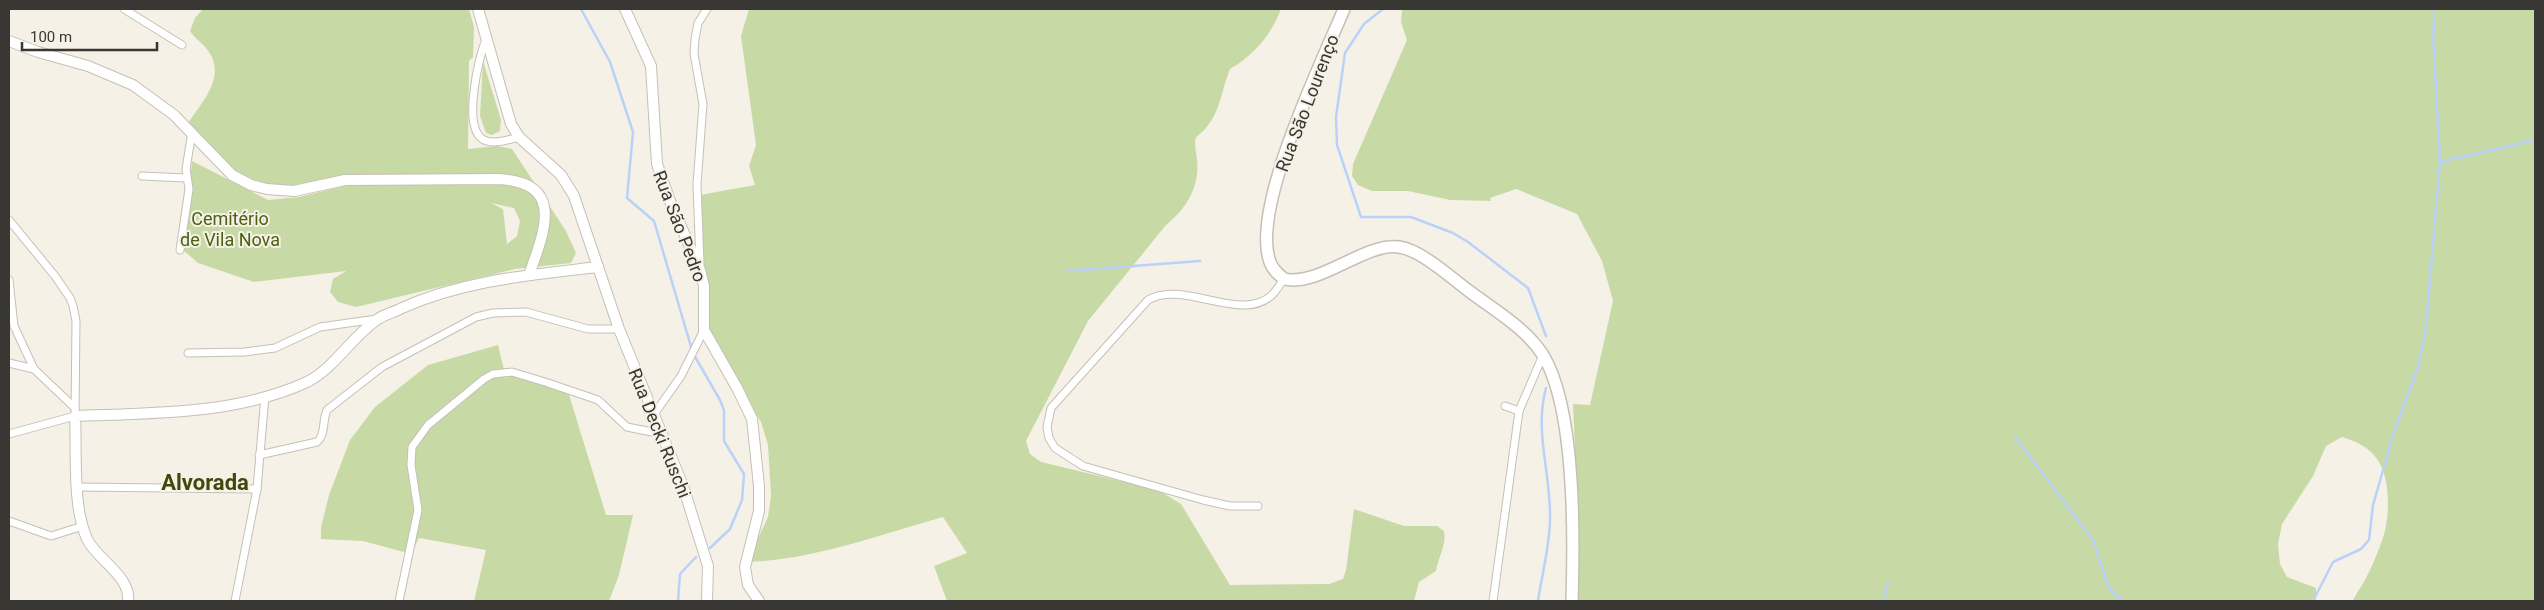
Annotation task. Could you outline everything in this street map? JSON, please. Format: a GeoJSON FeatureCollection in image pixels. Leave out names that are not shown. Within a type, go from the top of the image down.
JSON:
{"type":"FeatureCollection","features":[{"type":"Feature","properties":{"kind":"main road","name":"Rua São Lourenço"},"geometry":{"type":"LineString","coordinates":[[1284,279],[1270,262],[1267,246],[1267,219],[1286,148],[1344,9]]}},
{"type":"Feature","properties":{"kind":"main road"},"geometry":{"type":"LineString","coordinates":[[1284,279],[1302,280],[1382,248],[1398,246],[1406,248],[1430,263],[1524,333],[1543,355],[1552,375],[1562,408],[1566,435],[1572,530],[1572,601]]}},
{"type":"Feature","properties":{"kind":"street"},"geometry":{"type":"LineString","coordinates":[[124,9],[182,45]]}},
{"type":"Feature","properties":{"kind":"street","name":"Rua Decki Ruschi"},"geometry":{"type":"LineString","coordinates":[[478,9],[507,116],[519,137],[561,175],[568,185],[579,210],[619,329],[655,413],[683,486],[708,566],[706,601]]}},
{"type":"Feature","properties":{"kind":"street","name":"Rua São Pedro"},"geometry":{"type":"LineString","coordinates":[[625,9],[651,66],[656,164],[700,270],[704,286],[704,330]]}},
{"type":"Feature","properties":{"kind":"street"},"geometry":{"type":"LineString","coordinates":[[700,270],[697,184],[703,104],[694,54],[698,23],[707,9]]}},
{"type":"Feature","properties":{"kind":"street"},"geometry":{"type":"LineString","coordinates":[[486,38],[475,81],[474,122],[477,133],[481,138],[496,142],[519,137]]}},
{"type":"Feature","properties":{"kind":"street"},"geometry":{"type":"LineString","coordinates":[[9,41],[38,52],[88,66],[133,85],[154,98],[192,132],[232,175],[251,185],[267,189],[294,191],[345,180],[499,179],[523,183],[536,192],[546,206],[544,229],[529,275]]}},
{"type":"Feature","properties":{"kind":"street"},"geometry":{"type":"LineString","coordinates":[[180,250],[188,189],[186,178],[192,132]]}},
{"type":"Feature","properties":{"kind":"street"},"geometry":{"type":"LineString","coordinates":[[142,176],[186,178]]}},
{"type":"Feature","properties":{"kind":"street"},"geometry":{"type":"LineString","coordinates":[[9,220],[70,298],[76,321],[78,487],[83,526],[92,548],[122,580],[127,589],[128,601]]}},
{"type":"Feature","properties":{"kind":"street"},"geometry":{"type":"LineString","coordinates":[[188,353],[245,352],[275,348],[320,327],[379,318],[442,292],[477,283],[598,267]]}},
{"type":"Feature","properties":{"kind":"street"},"geometry":{"type":"LineString","coordinates":[[1258,506],[1230,506],[1203,500],[1083,466],[1055,448],[1049,438],[1047,421],[1051,408],[1148,300],[1154,296],[1171,294],[1248,304],[1261,302],[1272,294],[1284,279]]}},
{"type":"Feature","properties":{"kind":"street"},"geometry":{"type":"LineString","coordinates":[[9,280],[14,326],[34,369],[76,412]]}},
{"type":"Feature","properties":{"kind":"street"},"geometry":{"type":"LineString","coordinates":[[259,455],[317,442],[322,437],[327,410],[382,366],[476,317],[493,313],[526,312],[576,326],[619,329]]}},
{"type":"Feature","properties":{"kind":"street"},"geometry":{"type":"LineString","coordinates":[[9,434],[76,412],[189,411],[226,406],[265,396],[309,381],[379,318]]}},
{"type":"Feature","properties":{"kind":"street"},"geometry":{"type":"LineString","coordinates":[[655,413],[690,359],[704,330]]}},
{"type":"Feature","properties":{"kind":"street"},"geometry":{"type":"LineString","coordinates":[[704,330],[737,388],[752,419],[759,486],[759,511],[745,567],[748,585],[759,601]]}},
{"type":"Feature","properties":{"kind":"street"},"geometry":{"type":"LineString","coordinates":[[1493,601],[1519,411],[1543,355]]}},
{"type":"Feature","properties":{"kind":"street"},"geometry":{"type":"LineString","coordinates":[[9,362],[34,369]]}},
{"type":"Feature","properties":{"kind":"street"},"geometry":{"type":"LineString","coordinates":[[399,601],[418,510],[411,465],[412,447],[415,440],[428,425],[484,379],[492,374],[512,372],[545,382],[598,400],[627,427],[662,434]]}},
{"type":"Feature","properties":{"kind":"street"},"geometry":{"type":"LineString","coordinates":[[236,601],[257,489],[265,396]]}},
{"type":"Feature","properties":{"kind":"street"},"geometry":{"type":"LineString","coordinates":[[1506,406],[1519,411]]}},
{"type":"Feature","properties":{"kind":"street"},"geometry":{"type":"LineString","coordinates":[[78,487],[257,489]]}},
{"type":"Feature","properties":{"kind":"street"},"geometry":{"type":"LineString","coordinates":[[9,521],[51,536],[83,526]]}},
{"type":"Feature","properties":{"kind":"green space","name":"Cemitério de Vila Nova"},"geometry":{"type":"Polygon","coordinates":[[[203,9],[469,9],[474,27],[473,57],[469,61],[468,149],[497,146],[512,149],[566,231],[576,253],[571,263],[515,269],[356,307],[338,302],[330,292],[333,279],[346,271],[254,282],[198,263],[183,250],[192,161],[268,200],[299,197],[340,187],[332,179],[284,186],[270,186],[257,183],[246,178],[224,162],[206,142],[189,122],[206,98],[214,80],[215,71],[214,61],[209,52],[190,31],[195,18],[203,9]],[[491,203],[503,209],[507,244],[517,236],[520,221],[514,208],[491,203]]]}},
{"type":"Feature","properties":{"kind":"green space"},"geometry":{"type":"Polygon","coordinates":[[[749,9],[1281,9],[1261,44],[1230,69],[1215,115],[1196,137],[1197,170],[1194,188],[1190,197],[1180,212],[1166,225],[1088,321],[1026,441],[1030,454],[1041,462],[1158,490],[1181,504],[1230,585],[1329,584],[1343,579],[1346,570],[1354,509],[1404,526],[1437,526],[1444,531],[1445,536],[1436,571],[1419,582],[1414,601],[947,601],[934,566],[967,553],[943,517],[821,552],[796,557],[747,562],[768,517],[771,496],[768,445],[761,422],[703,327],[704,263],[700,195],[755,185],[749,166],[756,145],[741,36],[749,9]]]}},
{"type":"Feature","properties":{"kind":"green space"},"geometry":{"type":"Polygon","coordinates":[[[1402,9],[2535,9],[2535,601],[2353,601],[2369,573],[2383,538],[2387,519],[2388,498],[2385,477],[2377,459],[2361,445],[2342,437],[2326,446],[2313,476],[2282,524],[2278,544],[2280,564],[2287,577],[2316,588],[2316,601],[1577,601],[1579,540],[1573,404],[1590,405],[1613,301],[1602,261],[1577,214],[1516,189],[1490,198],[1491,201],[1450,200],[1408,191],[1372,191],[1358,185],[1352,176],[1353,164],[1407,40],[1401,22],[1402,9]]]}},
{"type":"Feature","properties":{"kind":"green space"},"geometry":{"type":"Polygon","coordinates":[[[483,61],[501,120],[500,131],[492,135],[486,133],[480,116],[483,61]]]}},
{"type":"Feature","properties":{"kind":"green space"},"geometry":{"type":"Polygon","coordinates":[[[498,345],[506,378],[519,372],[567,388],[606,515],[633,515],[619,575],[609,601],[474,601],[486,550],[419,538],[413,550],[404,552],[363,541],[321,539],[321,527],[329,495],[350,440],[375,407],[428,365],[498,345]]]}},
{"type":"Feature","properties":{"kind":"waterway"},"geometry":{"type":"LineString","coordinates":[[581,9],[610,62],[633,132],[627,198],[654,221],[692,350]]}},
{"type":"Feature","properties":{"kind":"waterway"},"geometry":{"type":"LineString","coordinates":[[1383,9],[1364,24],[1345,53],[1336,117],[1337,145],[1361,217],[1411,217],[1453,233],[1468,242],[1528,288],[1546,336]]}},
{"type":"Feature","properties":{"kind":"waterway"},"geometry":{"type":"LineString","coordinates":[[2313,601],[2333,562],[2361,549],[2369,540],[2373,505],[2394,432],[2419,364],[2426,327],[2440,162],[2433,34],[2435,9]]}},
{"type":"Feature","properties":{"kind":"waterway"},"geometry":{"type":"LineString","coordinates":[[2440,162],[2535,140]]}},
{"type":"Feature","properties":{"kind":"waterway"},"geometry":{"type":"LineString","coordinates":[[1067,271],[1200,261]]}},
{"type":"Feature","properties":{"kind":"waterway"},"geometry":{"type":"LineString","coordinates":[[694,355],[720,400],[724,410],[724,441],[744,474],[742,500],[730,529],[710,548]]}},
{"type":"Feature","properties":{"kind":"waterway"},"geometry":{"type":"LineString","coordinates":[[1538,601],[1550,528],[1550,502],[1542,436],[1543,404],[1546,388]]}},
{"type":"Feature","properties":{"kind":"waterway"},"geometry":{"type":"LineString","coordinates":[[2015,437],[2093,540],[2109,588],[2122,601]]}},
{"type":"Feature","properties":{"kind":"waterway"},"geometry":{"type":"LineString","coordinates":[[678,601],[680,574],[696,557]]}},
{"type":"Feature","properties":{"kind":"waterway"},"geometry":{"type":"LineString","coordinates":[[1883,601],[1888,583]]}},
{"type":"Feature","properties":{"kind":"district","name":"Alvorada"},"geometry":{"type":"Point","coordinates":[205,482]}}]}
